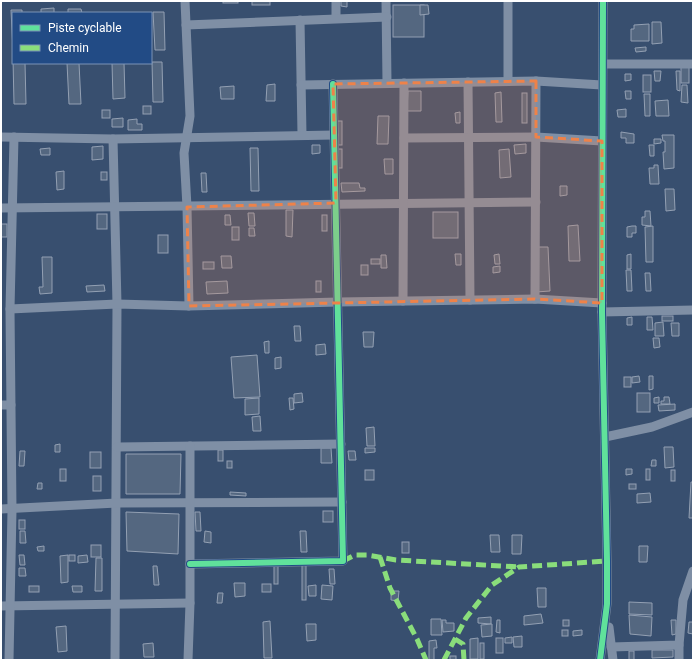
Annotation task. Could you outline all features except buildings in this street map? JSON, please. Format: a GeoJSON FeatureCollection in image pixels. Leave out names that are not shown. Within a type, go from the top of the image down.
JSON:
{"type":"FeatureCollection","features":[{"type":"Feature","properties":{"kind":"street"},"geometry":{"type":"LineString","coordinates":[[185,1],[190,116],[184,153],[187,207],[189,306]]}},
{"type":"Feature","properties":{"kind":"street"},"geometry":{"type":"LineString","coordinates":[[336,1],[336,18]]}},
{"type":"Feature","properties":{"kind":"street"},"geometry":{"type":"LineString","coordinates":[[386,1],[387,83]]}},
{"type":"Feature","properties":{"kind":"street"},"geometry":{"type":"LineString","coordinates":[[508,1],[508,81]]}},
{"type":"Feature","properties":{"kind":"street"},"geometry":{"type":"LineString","coordinates":[[603,1],[604,64],[602,85],[602,308],[607,604],[613,660]]}},
{"type":"Feature","properties":{"kind":"street"},"geometry":{"type":"LineString","coordinates":[[186,25],[386,17]]}},
{"type":"Feature","properties":{"kind":"street"},"geometry":{"type":"LineString","coordinates":[[300,20],[302,135]]}},
{"type":"Feature","properties":{"kind":"street"},"geometry":{"type":"LineString","coordinates":[[604,64],[693,64]]}},
{"type":"Feature","properties":{"kind":"street"},"geometry":{"type":"LineString","coordinates":[[536,81],[536,299]]}},
{"type":"Feature","properties":{"kind":"street"},"geometry":{"type":"LineString","coordinates":[[301,85],[536,81],[602,85]]}},
{"type":"Feature","properties":{"kind":"street"},"geometry":{"type":"LineString","coordinates":[[468,82],[470,300]]}},
{"type":"Feature","properties":{"kind":"street"},"geometry":{"type":"LineString","coordinates":[[403,301],[404,83]]}},
{"type":"Feature","properties":{"kind":"street"},"geometry":{"type":"LineString","coordinates":[[190,564],[343,561],[333,84]]}},
{"type":"Feature","properties":{"kind":"street"},"geometry":{"type":"LineString","coordinates":[[1,137],[113,139],[187,136],[334,135]]}},
{"type":"Feature","properties":{"kind":"street"},"geometry":{"type":"LineString","coordinates":[[9,660],[12,510],[10,309],[14,137]]}},
{"type":"Feature","properties":{"kind":"street"},"geometry":{"type":"LineString","coordinates":[[404,138],[536,137],[602,141]]}},
{"type":"Feature","properties":{"kind":"street"},"geometry":{"type":"LineString","coordinates":[[113,139],[117,304],[115,660]]}},
{"type":"Feature","properties":{"kind":"street"},"geometry":{"type":"LineString","coordinates":[[1,208],[114,208],[336,203],[536,202]]}},
{"type":"Feature","properties":{"kind":"street"},"geometry":{"type":"LineString","coordinates":[[10,309],[117,304],[189,306],[536,299],[602,308],[693,310]]}},
{"type":"Feature","properties":{"kind":"street"},"geometry":{"type":"LineString","coordinates":[[1,405],[12,405]]}},
{"type":"Feature","properties":{"kind":"street"},"geometry":{"type":"LineString","coordinates":[[605,437],[652,427],[693,412]]}},
{"type":"Feature","properties":{"kind":"street"},"geometry":{"type":"LineString","coordinates":[[117,447],[341,444]]}},
{"type":"Feature","properties":{"kind":"street"},"geometry":{"type":"LineString","coordinates":[[188,660],[190,603],[190,446]]}},
{"type":"Feature","properties":{"kind":"street"},"geometry":{"type":"LineString","coordinates":[[1,509],[12,510],[117,503],[342,502]]}},
{"type":"Feature","properties":{"kind":"street"},"geometry":{"type":"LineString","coordinates":[[679,660],[683,600],[693,571]]}},
{"type":"Feature","properties":{"kind":"street"},"geometry":{"type":"LineString","coordinates":[[1,606],[190,603]]}},
{"type":"Feature","properties":{"kind":"street"},"geometry":{"type":"LineString","coordinates":[[600,660],[607,604]]}},
{"type":"Feature","properties":{"kind":"street"},"geometry":{"type":"LineString","coordinates":[[611,647],[679,645]]}},
{"type":"Feature","properties":{"kind":"highlighted area"},"geometry":{"type":"Polygon","coordinates":[[[536,81],[536,137],[602,141],[602,303],[535,299],[189,306],[187,207],[336,203],[333,84],[536,81]]]}},
{"type":"Feature","properties":{"kind":"marked path"},"geometry":{"type":"LineString","coordinates":[[343,561],[355,555],[367,555],[396,560],[519,567]]}},
{"type":"Feature","properties":{"kind":"marked path"},"geometry":{"type":"LineString","coordinates":[[380,557],[390,588],[417,639],[426,660]]}},
{"type":"Feature","properties":{"kind":"marked path"},"geometry":{"type":"LineString","coordinates":[[444,660],[466,618],[492,585],[519,567],[607,561]]}},
{"type":"Feature","properties":{"kind":"marked path"},"geometry":{"type":"LineString","coordinates":[[455,639],[463,644],[464,660]]}},
{"type":"Feature","properties":{"kind":"cycle path"},"geometry":{"type":"LineString","coordinates":[[600,660],[607,604],[602,312],[603,1]]}},
{"type":"Feature","properties":{"kind":"cycle path"},"geometry":{"type":"LineString","coordinates":[[190,564],[343,561],[333,84]]}}]}
